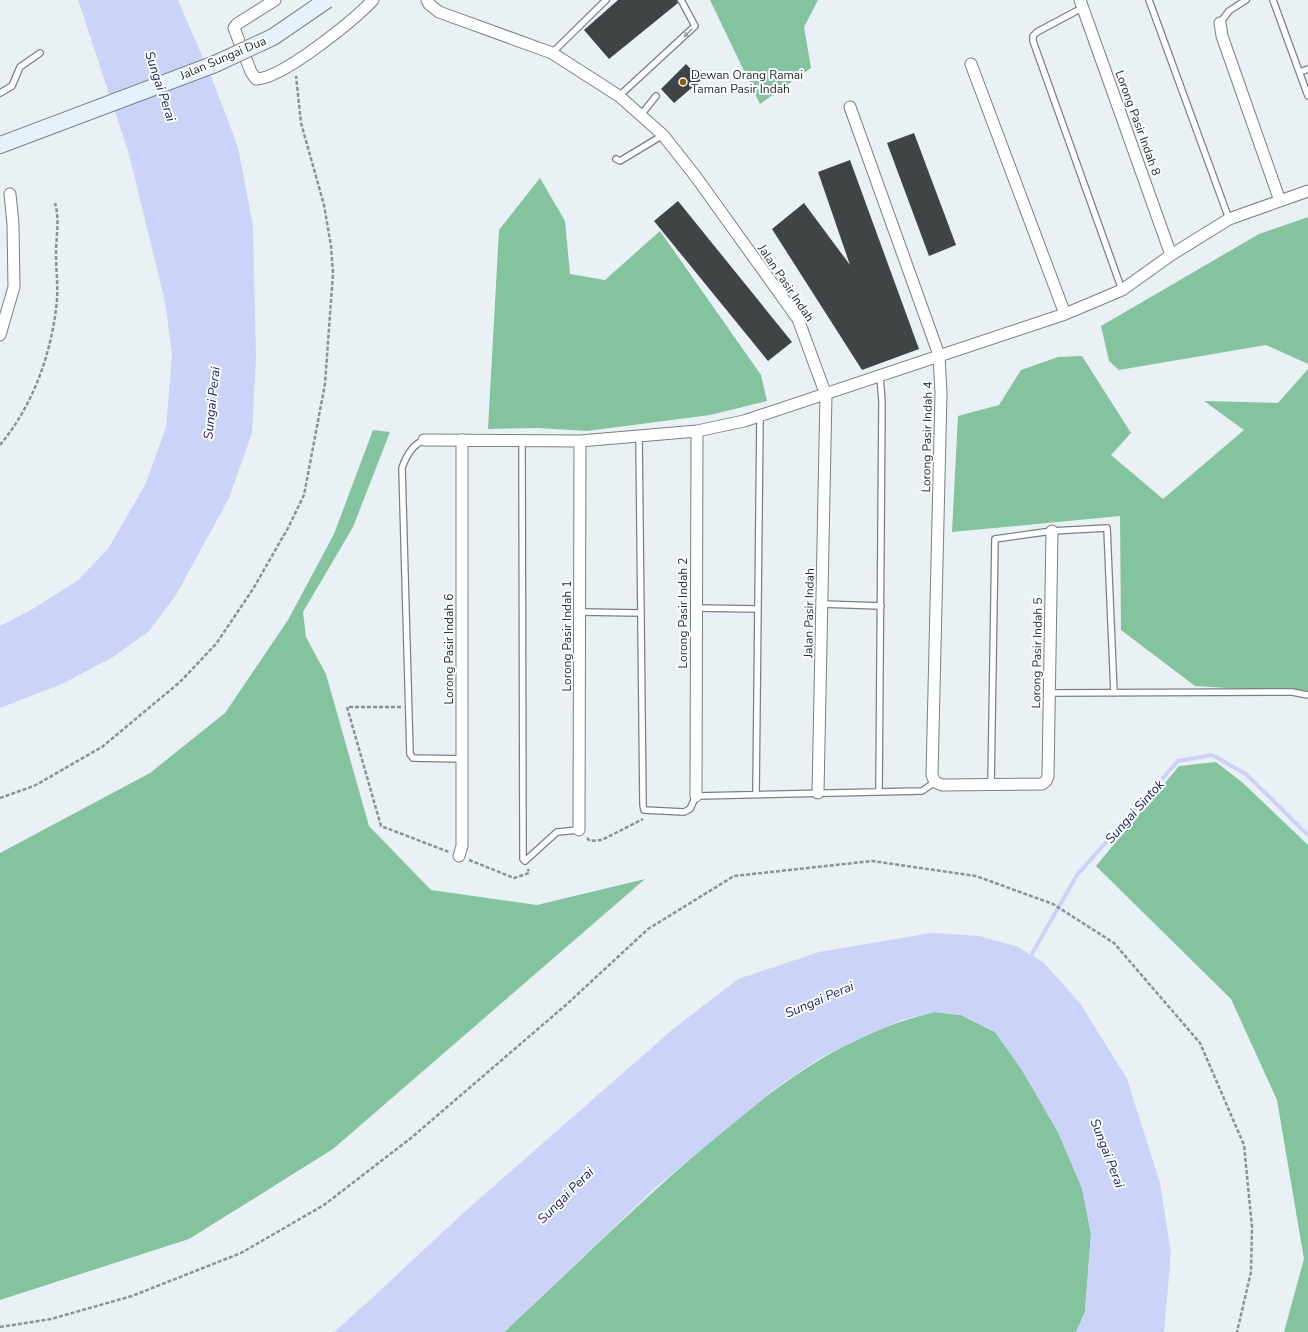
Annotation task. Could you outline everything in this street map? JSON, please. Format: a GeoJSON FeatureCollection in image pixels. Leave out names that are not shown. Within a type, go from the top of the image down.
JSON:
{"type":"FeatureCollection","features":[{"type":"Feature","properties":{"kind":"main road","name":"Jalan Sungai Dua"},"geometry":{"type":"LineString","coordinates":[[0,145],[215,64],[273,37],[327,0]]}},
{"type":"Feature","properties":{"kind":"street"},"geometry":{"type":"LineString","coordinates":[[275,0],[237,24],[234,28],[235,34],[251,72],[256,78],[263,79],[296,61],[334,35],[373,0]]}},
{"type":"Feature","properties":{"kind":"street","name":"Jalan Pasir Indah"},"geometry":{"type":"LineString","coordinates":[[427,0],[429,4],[439,12],[552,53],[619,96],[663,135],[696,177],[798,319],[826,395],[818,793]]}},
{"type":"Feature","properties":{"kind":"street","name":"Lorong Pasir Indah 8"},"geometry":{"type":"LineString","coordinates":[[1081,4],[1172,255]]}},
{"type":"Feature","properties":{"kind":"street"},"geometry":{"type":"LineString","coordinates":[[1220,23],[1222,36],[1280,201]]}},
{"type":"Feature","properties":{"kind":"street"},"geometry":{"type":"LineString","coordinates":[[971,64],[1065,314]]}},
{"type":"Feature","properties":{"kind":"street","name":"Lorong Pasir Indah 4"},"geometry":{"type":"LineString","coordinates":[[850,107],[939,356],[941,394],[932,775],[935,782]]}},
{"type":"Feature","properties":{"kind":"street"},"geometry":{"type":"LineString","coordinates":[[424,440],[580,441],[697,431],[760,417],[1065,314],[1122,290],[1172,255],[1229,219],[1308,191]]}},
{"type":"Feature","properties":{"kind":"street"},"geometry":{"type":"LineString","coordinates":[[0,335],[14,287],[13,224],[10,194]]}},
{"type":"Feature","properties":{"kind":"street","name":"Lorong Pasir Indah 2"},"geometry":{"type":"LineString","coordinates":[[696,796],[697,431]]}},
{"type":"Feature","properties":{"kind":"street","name":"Lorong Pasir Indah 6"},"geometry":{"type":"LineString","coordinates":[[459,856],[462,846],[462,440]]}},
{"type":"Feature","properties":{"kind":"street","name":"Lorong Pasir Indah 1"},"geometry":{"type":"LineString","coordinates":[[579,830],[580,441]]}},
{"type":"Feature","properties":{"kind":"street","name":"Lorong Pasir Indah 5"},"geometry":{"type":"LineString","coordinates":[[991,785],[1042,784],[1046,781],[1048,776],[1052,531]]}},
{"type":"Feature","properties":{"kind":"street"},"geometry":{"type":"LineString","coordinates":[[935,782],[942,785],[991,785]]}},
{"type":"Feature","properties":{"kind":"lane"},"geometry":{"type":"LineString","coordinates":[[552,53],[606,0]]}},
{"type":"Feature","properties":{"kind":"lane"},"geometry":{"type":"LineString","coordinates":[[619,96],[695,26],[681,0]]}},
{"type":"Feature","properties":{"kind":"lane"},"geometry":{"type":"LineString","coordinates":[[1149,0],[1229,219]]}},
{"type":"Feature","properties":{"kind":"lane"},"geometry":{"type":"LineString","coordinates":[[1220,23],[1229,11],[1246,0]]}},
{"type":"Feature","properties":{"kind":"lane"},"geometry":{"type":"LineString","coordinates":[[1273,0],[1308,96]]}},
{"type":"Feature","properties":{"kind":"lane"},"geometry":{"type":"LineString","coordinates":[[1081,4],[1037,32],[1033,36],[1033,41],[1122,290]]}},
{"type":"Feature","properties":{"kind":"lane"},"geometry":{"type":"LineString","coordinates":[[0,94],[12,86],[20,67],[40,53]]}},
{"type":"Feature","properties":{"kind":"lane"},"geometry":{"type":"LineString","coordinates":[[1300,72],[1308,69]]}},
{"type":"Feature","properties":{"kind":"lane"},"geometry":{"type":"LineString","coordinates":[[640,116],[656,96]]}},
{"type":"Feature","properties":{"kind":"lane"},"geometry":{"type":"LineString","coordinates":[[616,159],[620,161],[663,135]]}},
{"type":"Feature","properties":{"kind":"lane"},"geometry":{"type":"LineString","coordinates":[[879,792],[882,402],[880,376]]}},
{"type":"Feature","properties":{"kind":"lane"},"geometry":{"type":"LineString","coordinates":[[756,794],[760,417]]}},
{"type":"Feature","properties":{"kind":"lane"},"geometry":{"type":"LineString","coordinates":[[639,436],[643,808],[647,812],[684,812],[690,809],[696,796],[922,791],[935,782]]}},
{"type":"Feature","properties":{"kind":"lane"},"geometry":{"type":"LineString","coordinates":[[424,440],[415,444],[405,459],[402,468],[410,707],[410,754],[413,758],[462,759]]}},
{"type":"Feature","properties":{"kind":"lane"},"geometry":{"type":"LineString","coordinates":[[522,441],[523,859],[525,861],[557,832],[579,830]]}},
{"type":"Feature","properties":{"kind":"lane"},"geometry":{"type":"LineString","coordinates":[[991,785],[995,539],[1052,531],[1103,527],[1108,530],[1114,693]]}},
{"type":"Feature","properties":{"kind":"lane"},"geometry":{"type":"LineString","coordinates":[[822,604],[881,606]]}},
{"type":"Feature","properties":{"kind":"lane"},"geometry":{"type":"LineString","coordinates":[[696,608],[758,609]]}},
{"type":"Feature","properties":{"kind":"lane"},"geometry":{"type":"LineString","coordinates":[[580,612],[641,613]]}},
{"type":"Feature","properties":{"kind":"lane"},"geometry":{"type":"LineString","coordinates":[[1049,693],[1292,692],[1308,695]]}},
{"type":"Feature","properties":{"kind":"path"},"geometry":{"type":"LineString","coordinates":[[0,798],[34,786],[102,747],[180,682],[216,644],[253,589],[288,528],[304,495],[325,384],[333,273],[331,246],[324,205],[301,123],[296,61]]}},
{"type":"Feature","properties":{"kind":"path"},"geometry":{"type":"LineString","coordinates":[[0,445],[16,424],[46,362],[57,299],[56,252],[58,215],[55,203]]}},
{"type":"Feature","properties":{"kind":"path"},"geometry":{"type":"LineString","coordinates":[[410,707],[347,707],[381,826],[514,878],[529,873],[525,861]]}},
{"type":"Feature","properties":{"kind":"path"},"geometry":{"type":"LineString","coordinates":[[579,830],[590,841],[602,840],[642,821],[647,812]]}},
{"type":"Feature","properties":{"kind":"path"},"geometry":{"type":"LineString","coordinates":[[0,1327],[51,1319],[132,1296],[242,1253],[324,1206],[411,1138],[549,1020],[648,929],[734,876],[872,861],[976,876],[1053,904],[1114,943],[1200,1043],[1244,1145],[1252,1227],[1251,1272],[1237,1332]]}},
{"type":"Feature","properties":{"kind":"green space"},"geometry":{"type":"Polygon","coordinates":[[[710,0],[818,0],[804,27],[811,68],[760,104],[710,0]]]}},
{"type":"Feature","properties":{"kind":"green space"},"geometry":{"type":"Polygon","coordinates":[[[540,178],[565,221],[570,274],[605,280],[660,231],[761,375],[767,401],[710,415],[587,431],[538,428],[488,429],[499,230],[540,178]]]}},
{"type":"Feature","properties":{"kind":"green space"},"geometry":{"type":"Polygon","coordinates":[[[1308,217],[1308,364],[1266,345],[1119,370],[1109,361],[1101,326],[1259,234],[1308,217]]]}},
{"type":"Feature","properties":{"kind":"green space"},"geometry":{"type":"Polygon","coordinates":[[[1082,356],[1131,433],[1111,455],[1163,499],[1244,430],[1204,401],[1278,403],[1308,369],[1308,693],[1195,686],[1121,630],[1120,516],[952,532],[958,416],[999,405],[1021,370],[1058,357],[1082,356]]]}},
{"type":"Feature","properties":{"kind":"green space"},"geometry":{"type":"Polygon","coordinates":[[[373,430],[390,432],[353,527],[303,612],[306,637],[326,674],[369,826],[431,890],[537,905],[645,879],[333,1149],[189,1239],[0,1300],[0,853],[150,773],[225,713],[288,620],[334,534],[373,430]]]}},
{"type":"Feature","properties":{"kind":"green space"},"geometry":{"type":"Polygon","coordinates":[[[1216,762],[1243,783],[1308,845],[1308,1332],[1284,1332],[1304,1259],[1277,1100],[1231,999],[1096,866],[1179,766],[1216,762]]]}},
{"type":"Feature","properties":{"kind":"green space"},"geometry":{"type":"Polygon","coordinates":[[[934,1012],[961,1015],[995,1032],[1022,1070],[1058,1132],[1082,1188],[1091,1234],[1085,1312],[1076,1332],[504,1332],[657,1189],[761,1100],[787,1081],[841,1048],[870,1034],[901,1022],[934,1012]]]}},
{"type":"Feature","properties":{"kind":"water","name":"Sungai Perai"},"geometry":{"type":"Polygon","coordinates":[[[78,0],[178,0],[213,81],[238,147],[253,226],[256,358],[252,433],[229,498],[176,595],[149,631],[113,657],[62,684],[0,708],[0,626],[31,610],[77,581],[108,549],[146,483],[166,427],[172,354],[165,302],[129,154],[78,0]]]}},
{"type":"Feature","properties":{"kind":"water","name":"Sungai Perai"},"geometry":{"type":"Polygon","coordinates":[[[931,933],[979,936],[1016,946],[1043,962],[1080,1003],[1127,1079],[1160,1183],[1171,1253],[1164,1332],[1076,1332],[1085,1312],[1091,1234],[1082,1188],[1058,1132],[1022,1070],[995,1032],[961,1015],[934,1012],[902,1020],[868,1035],[820,1058],[780,1085],[656,1187],[504,1332],[334,1332],[461,1215],[672,1030],[738,979],[819,952],[931,933]]]}},
{"type":"Feature","properties":{"kind":"building"},"geometry":{"type":"Polygon","coordinates":[[[618,0],[677,0],[678,3],[609,59],[584,30],[618,0]]]}},
{"type":"Feature","properties":{"kind":"building","name":"Dewan Orang Ramai Taman Pasir Indah"},"geometry":{"type":"Polygon","coordinates":[[[686,64],[701,80],[674,103],[661,89],[686,64]]]}},
{"type":"Feature","properties":{"kind":"building"},"geometry":{"type":"Polygon","coordinates":[[[914,133],[956,245],[929,256],[887,143],[914,133]]]}},
{"type":"Feature","properties":{"kind":"building"},"geometry":{"type":"Polygon","coordinates":[[[850,160],[919,349],[862,370],[772,229],[804,203],[850,265],[818,172],[850,160]]]}},
{"type":"Feature","properties":{"kind":"building"},"geometry":{"type":"Polygon","coordinates":[[[678,201],[792,342],[768,361],[654,221],[678,201]]]}},
{"type":"Feature","properties":{"kind":"waterway","name":"Sungai Sintok"},"geometry":{"type":"LineString","coordinates":[[1029,959],[1077,875],[1178,761],[1212,755],[1246,774],[1308,835]]}},
{"type":"Feature","properties":{"kind":"place","name":"Dewan Orang Ramai Taman Pasir Indah"},"geometry":{"type":"Point","coordinates":[683,82]}}]}
